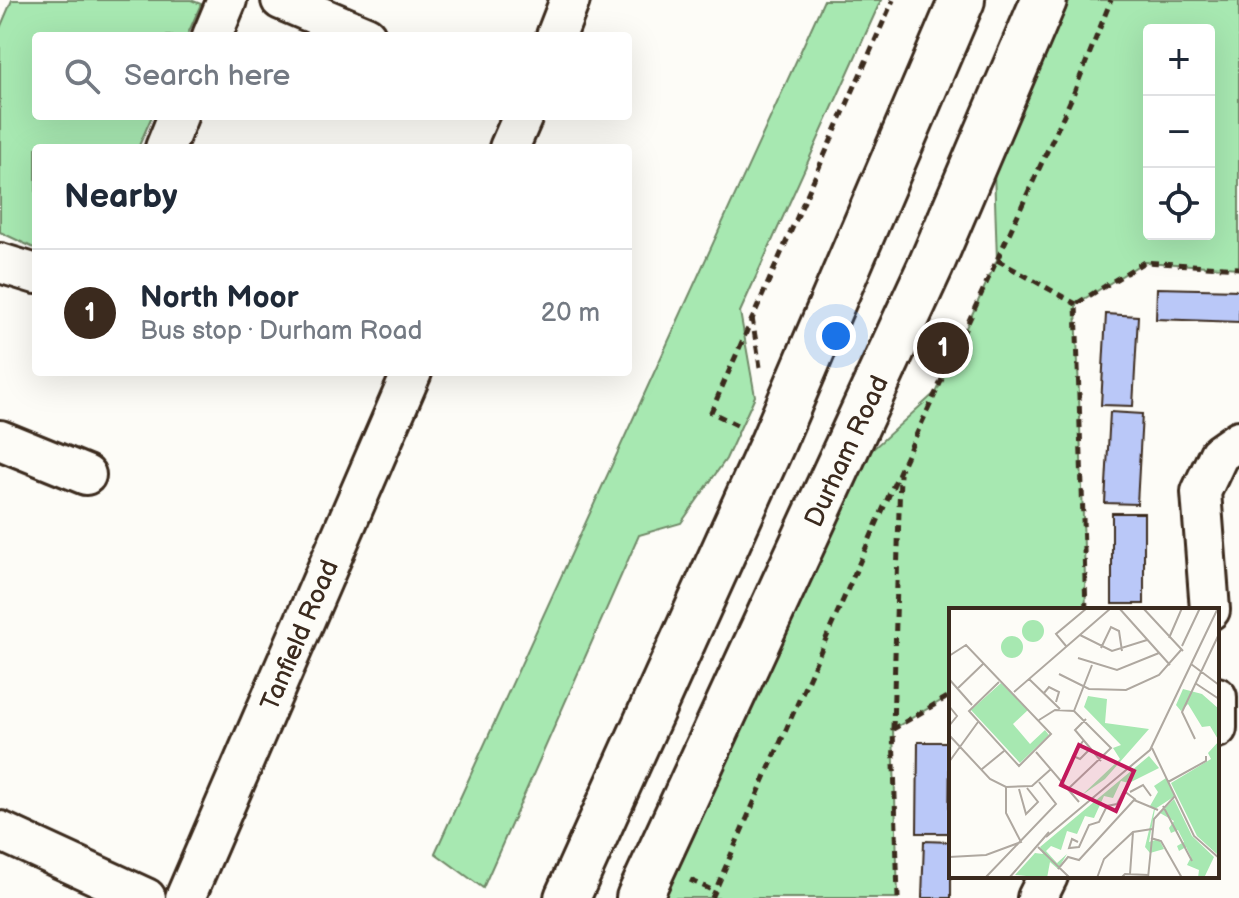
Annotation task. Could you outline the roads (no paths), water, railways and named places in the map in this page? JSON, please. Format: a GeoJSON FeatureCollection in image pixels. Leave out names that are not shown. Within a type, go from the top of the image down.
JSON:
{"type":"FeatureCollection","features":[{"type":"Feature","properties":{"kind":"highway"},"geometry":{"type":"LineString","coordinates":[[567,898],[773,442],[962,0]]}},
{"type":"Feature","properties":{"kind":"highway","name":"Durham Road"},"geometry":{"type":"LineString","coordinates":[[639,898],[931,265],[1044,0]]}},
{"type":"Feature","properties":{"kind":"street"},"geometry":{"type":"LineString","coordinates":[[214,32],[227,0]]}},
{"type":"Feature","properties":{"kind":"street"},"geometry":{"type":"LineString","coordinates":[[281,0],[357,32]]}},
{"type":"Feature","properties":{"kind":"street"},"geometry":{"type":"LineString","coordinates":[[558,32],[570,0]]}},
{"type":"Feature","properties":{"kind":"street"},"geometry":{"type":"LineString","coordinates":[[167,144],[176,120]]}},
{"type":"Feature","properties":{"kind":"street"},"geometry":{"type":"LineString","coordinates":[[511,144],[521,120]]}},
{"type":"Feature","properties":{"kind":"street"},"geometry":{"type":"LineString","coordinates":[[0,263],[32,273]]}},
{"type":"Feature","properties":{"kind":"street","name":"Tanfield Road"},"geometry":{"type":"LineString","coordinates":[[185,898],[410,376]]}},
{"type":"Feature","properties":{"kind":"street"},"geometry":{"type":"LineString","coordinates":[[0,440],[86,475]]}},
{"type":"Feature","properties":{"kind":"street"},"geometry":{"type":"LineString","coordinates":[[1210,608],[1201,492],[1219,454],[1239,440]]}},
{"type":"Feature","properties":{"kind":"street"},"geometry":{"type":"LineString","coordinates":[[0,831],[146,898]]}},
{"type":"Feature","properties":{"kind":"street"},"geometry":{"type":"LineString","coordinates":[[1037,898],[1047,878]]}},
{"type":"Feature","properties":{"kind":"place","name":"North Moor"},"geometry":{"type":"Point","coordinates":[943,348]}}]}
